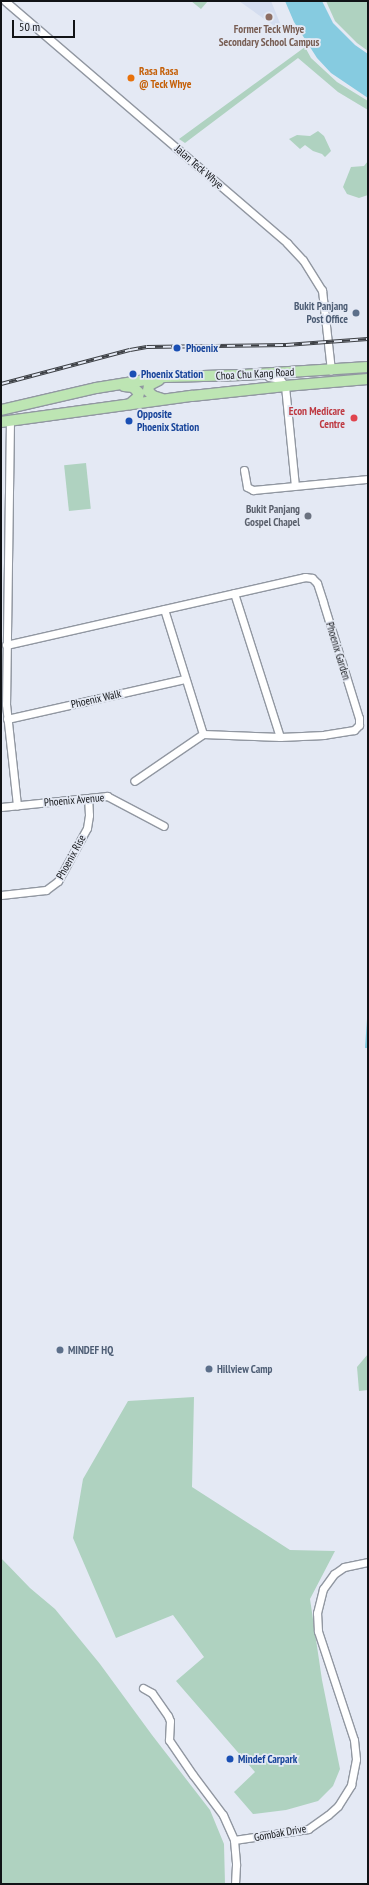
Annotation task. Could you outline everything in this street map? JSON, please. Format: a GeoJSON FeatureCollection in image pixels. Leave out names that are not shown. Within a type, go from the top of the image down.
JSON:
{"type":"FeatureCollection","features":[{"type":"Feature","properties":{"kind":"main road","name":"Choa Chu Kang Road"},"geometry":{"type":"LineString","coordinates":[[1,410],[117,385],[164,378],[368,367]]}},
{"type":"Feature","properties":{"kind":"main road"},"geometry":{"type":"LineString","coordinates":[[164,378],[149,384],[148,391],[153,396],[166,400]]}},
{"type":"Feature","properties":{"kind":"main road","name":"Choa Chu Kang Road"},"geometry":{"type":"LineString","coordinates":[[6,421],[130,404],[285,386],[368,379]]}},
{"type":"Feature","properties":{"kind":"main road"},"geometry":{"type":"LineString","coordinates":[[117,385],[137,389],[139,392],[138,397],[130,404]]}},
{"type":"Feature","properties":{"kind":"street","name":"Jalan Teck Whye"},"geometry":{"type":"LineString","coordinates":[[5,1],[287,243],[303,260],[322,290],[330,370]]}},
{"type":"Feature","properties":{"kind":"street"},"geometry":{"type":"LineString","coordinates":[[254,374],[280,379],[285,386],[295,486]]}},
{"type":"Feature","properties":{"kind":"street"},"geometry":{"type":"LineString","coordinates":[[6,421],[6,645],[8,719],[17,805]]}},
{"type":"Feature","properties":{"kind":"street"},"geometry":{"type":"LineString","coordinates":[[244,470],[244,478],[250,489],[368,479]]}},
{"type":"Feature","properties":{"kind":"street","name":"Phoenix Garden"},"geometry":{"type":"LineString","coordinates":[[6,645],[305,577],[312,578],[317,583],[359,718],[359,725],[354,730],[324,735],[280,737],[203,734]]}},
{"type":"Feature","properties":{"kind":"street"},"geometry":{"type":"LineString","coordinates":[[234,593],[280,737]]}},
{"type":"Feature","properties":{"kind":"street"},"geometry":{"type":"LineString","coordinates":[[134,781],[203,734],[164,609]]}},
{"type":"Feature","properties":{"kind":"street","name":"Phoenix Walk"},"geometry":{"type":"LineString","coordinates":[[8,719],[185,679]]}},
{"type":"Feature","properties":{"kind":"street","name":"Phoenix Avenue"},"geometry":{"type":"LineString","coordinates":[[1,807],[107,796],[164,826]]}},
{"type":"Feature","properties":{"kind":"street","name":"Phoenix Rise"},"geometry":{"type":"LineString","coordinates":[[1,895],[46,890],[58,881],[87,828],[89,815],[88,798]]}},
{"type":"Feature","properties":{"kind":"street","name":"Gombak Drive"},"geometry":{"type":"LineString","coordinates":[[234,1840],[308,1829],[333,1811],[344,1798],[351,1786],[356,1759],[354,1740],[318,1631],[317,1613],[323,1589],[334,1574],[350,1565],[368,1562]]}},
{"type":"Feature","properties":{"kind":"street"},"geometry":{"type":"LineString","coordinates":[[143,1688],[152,1693],[168,1716],[170,1721],[169,1740],[193,1776],[223,1815],[234,1840],[236,1865],[235,1884]]}},
{"type":"Feature","properties":{"kind":"shaded area","name":"Former Teck Whye Secondary School Campus"},"geometry":{"type":"Polygon","coordinates":[[[239,1],[271,1],[284,33],[239,1]]]}},
{"type":"Feature","properties":{"kind":"green space"},"geometry":{"type":"Polygon","coordinates":[[[191,1],[208,1],[201,9],[191,1]]]}},
{"type":"Feature","properties":{"kind":"green space"},"geometry":{"type":"Polygon","coordinates":[[[326,1],[368,1],[368,51],[357,43],[335,21],[326,1]]]}},
{"type":"Feature","properties":{"kind":"green space"},"geometry":{"type":"Polygon","coordinates":[[[305,47],[311,58],[337,82],[368,101],[368,110],[338,92],[298,58],[185,143],[179,139],[305,47]]]}},
{"type":"Feature","properties":{"kind":"green space"},"geometry":{"type":"Polygon","coordinates":[[[318,131],[324,136],[331,151],[325,157],[305,145],[300,149],[289,139],[297,135],[310,136],[318,131]]]}},
{"type":"Feature","properties":{"kind":"green space"},"geometry":{"type":"Polygon","coordinates":[[[368,161],[368,195],[359,198],[347,194],[343,187],[351,167],[364,166],[368,161]]]}},
{"type":"Feature","properties":{"kind":"green space"},"geometry":{"type":"Polygon","coordinates":[[[86,463],[91,509],[69,511],[64,465],[86,463]]]}},
{"type":"Feature","properties":{"kind":"green space"},"geometry":{"type":"Polygon","coordinates":[[[368,1354],[368,1390],[359,1391],[357,1367],[368,1354]]]}},
{"type":"Feature","properties":{"kind":"green space"},"geometry":{"type":"Polygon","coordinates":[[[194,1397],[192,1487],[290,1550],[335,1551],[310,1599],[322,1680],[340,1769],[333,1786],[318,1801],[286,1810],[253,1814],[234,1792],[255,1772],[176,1681],[204,1657],[173,1615],[116,1638],[73,1538],[83,1479],[128,1401],[194,1397]]]}},
{"type":"Feature","properties":{"kind":"green space"},"geometry":{"type":"Polygon","coordinates":[[[1,1558],[30,1588],[55,1609],[100,1664],[210,1810],[224,1844],[225,1884],[1,1884],[1,1558]]]}},
{"type":"Feature","properties":{"kind":"water"},"geometry":{"type":"Polygon","coordinates":[[[285,1],[322,1],[333,23],[355,45],[368,54],[368,98],[331,73],[317,58],[294,22],[285,1]]]}},
{"type":"Feature","properties":{"kind":"water"},"geometry":{"type":"Polygon","coordinates":[[[368,1005],[368,1048],[365,1048],[368,1005]]]}},
{"type":"Feature","properties":{"kind":"railway"},"geometry":{"type":"LineString","coordinates":[[1,384],[130,350],[147,347],[286,345],[368,339]]}},
{"type":"Feature","properties":{"kind":"place","name":"Former Teck Whye Secondary School Campus"},"geometry":{"type":"Point","coordinates":[269,17]}},
{"type":"Feature","properties":{"kind":"place","name":"Rasa Rasa @ Teck Whye"},"geometry":{"type":"Point","coordinates":[131,78]}},
{"type":"Feature","properties":{"kind":"place","name":"Bukit Panjang Post Office"},"geometry":{"type":"Point","coordinates":[356,313]}},
{"type":"Feature","properties":{"kind":"place","name":"Phoenix"},"geometry":{"type":"Point","coordinates":[177,348]}},
{"type":"Feature","properties":{"kind":"place","name":"Phoenix Station"},"geometry":{"type":"Point","coordinates":[133,374]}},
{"type":"Feature","properties":{"kind":"place","name":"Econ Medicare Centre"},"geometry":{"type":"Point","coordinates":[354,418]}},
{"type":"Feature","properties":{"kind":"place","name":"Opposite Phoenix Station"},"geometry":{"type":"Point","coordinates":[129,421]}},
{"type":"Feature","properties":{"kind":"place","name":"Bukit Panjang Gospel Chapel"},"geometry":{"type":"Point","coordinates":[308,516]}},
{"type":"Feature","properties":{"kind":"place","name":"MINDEF HQ"},"geometry":{"type":"Point","coordinates":[60,1350]}},
{"type":"Feature","properties":{"kind":"place","name":"Hillview Camp"},"geometry":{"type":"Point","coordinates":[209,1369]}},
{"type":"Feature","properties":{"kind":"place","name":"Mindef Carpark"},"geometry":{"type":"Point","coordinates":[230,1759]}}]}
